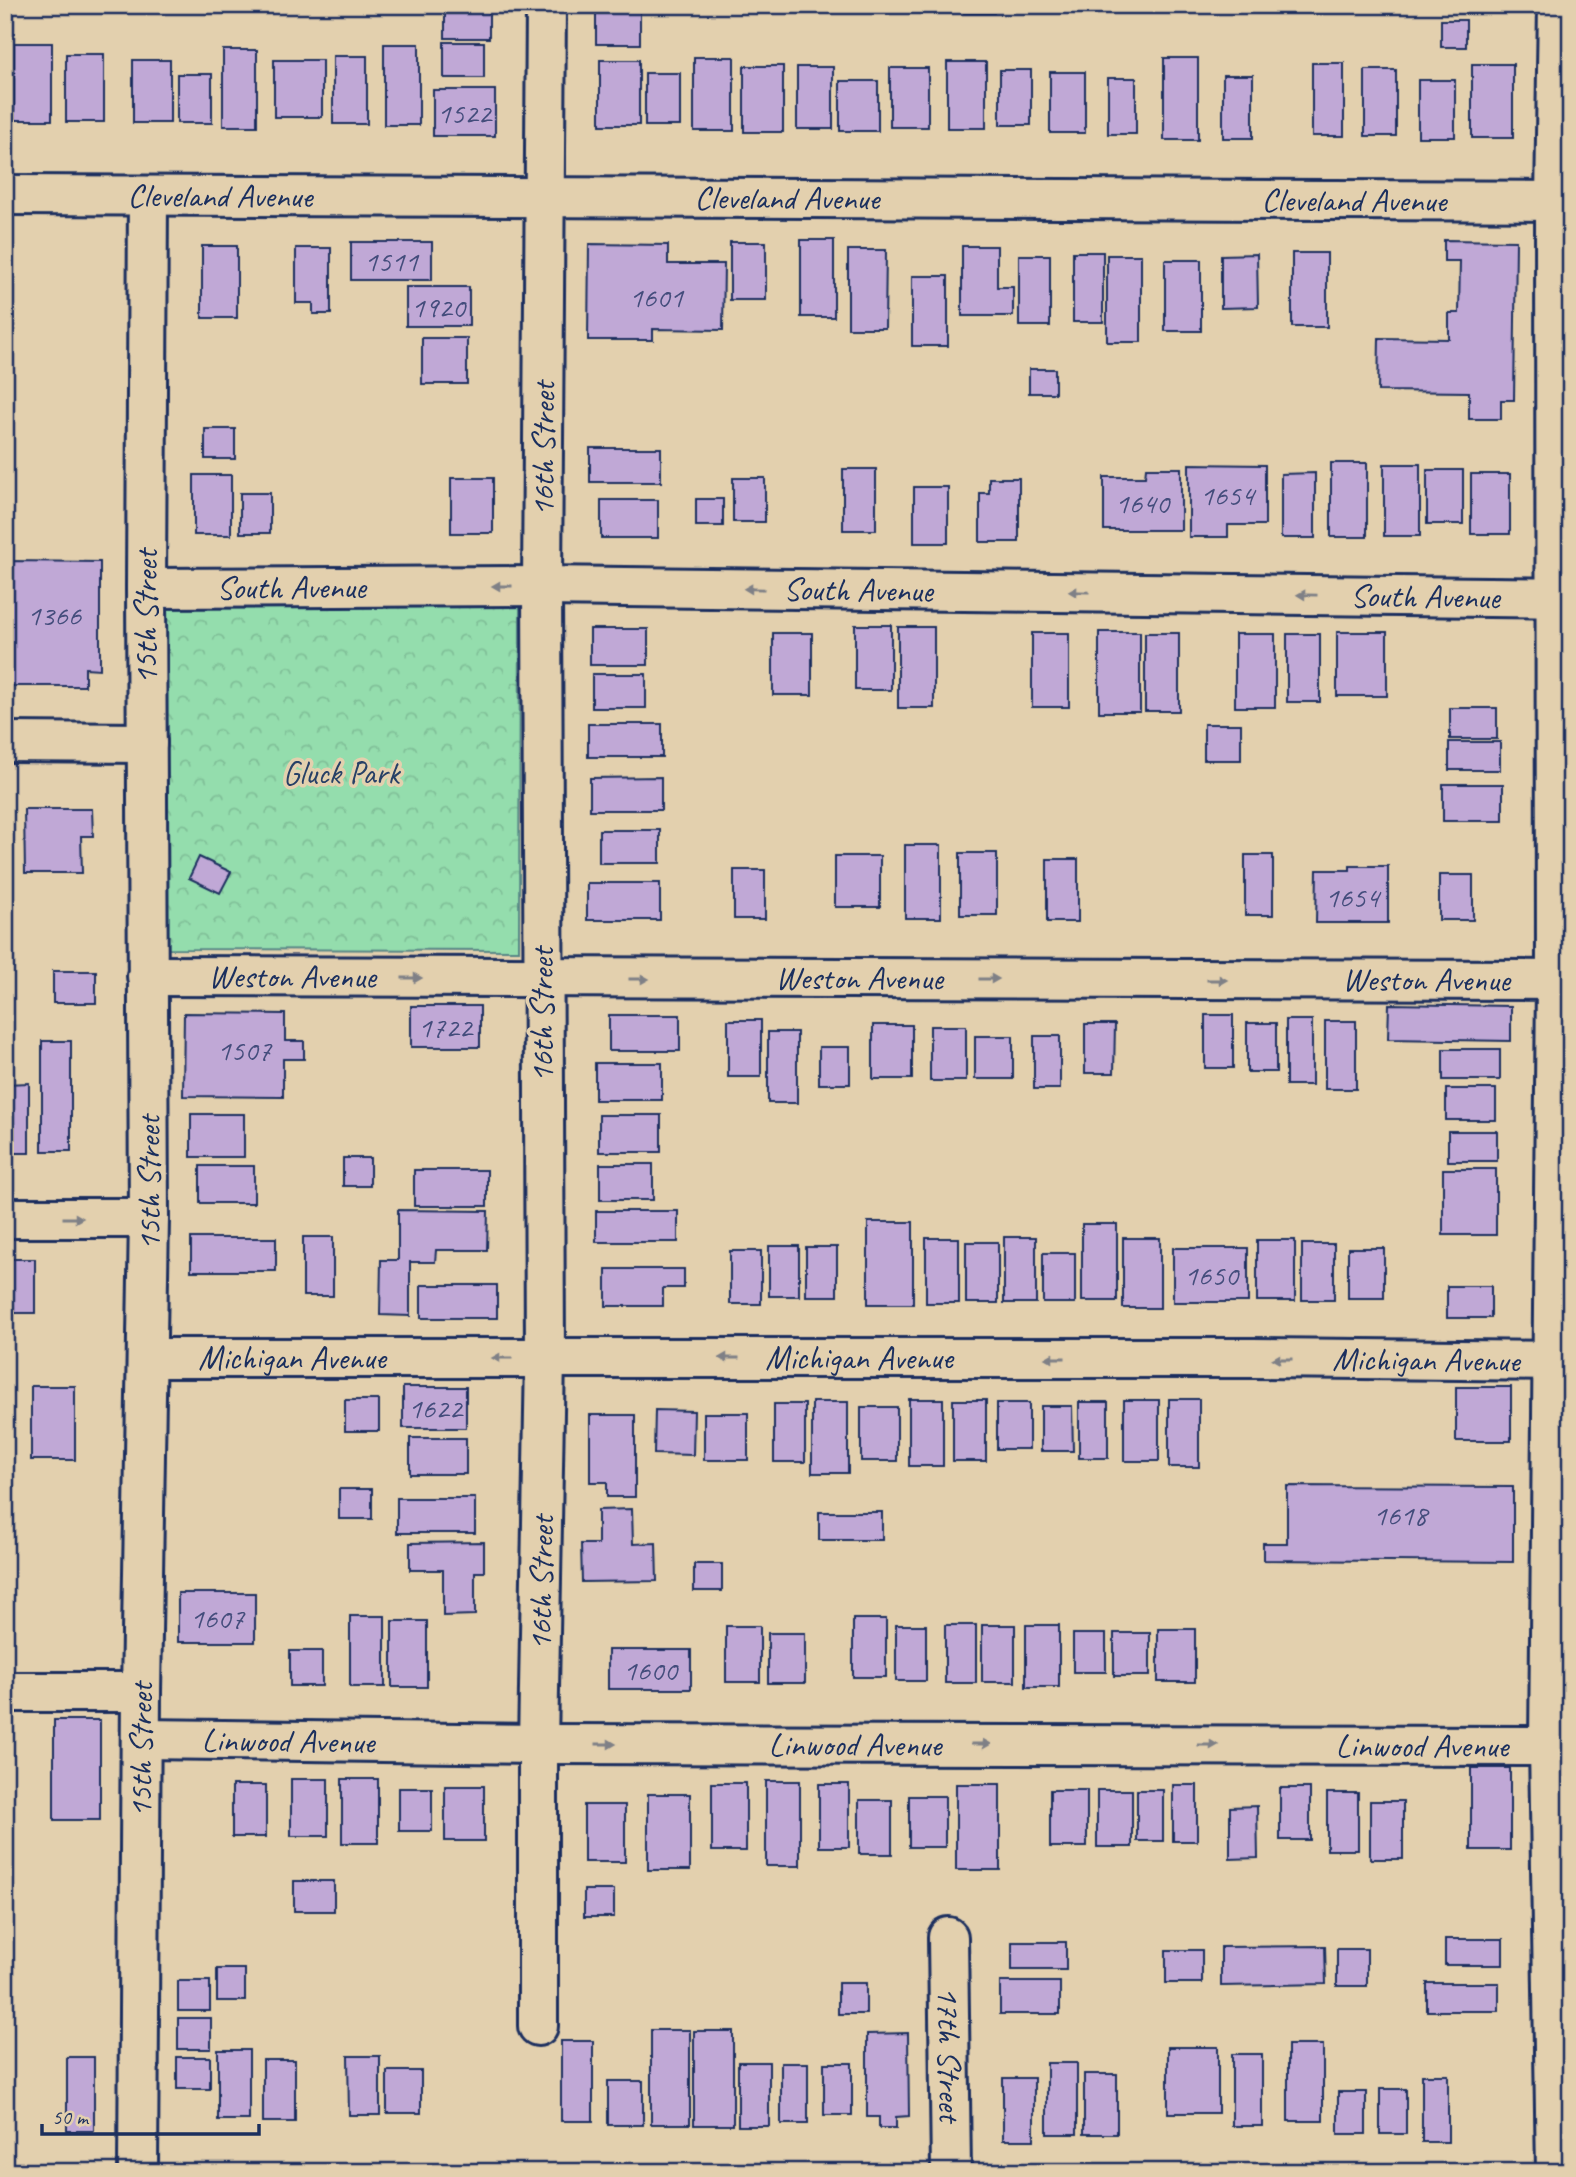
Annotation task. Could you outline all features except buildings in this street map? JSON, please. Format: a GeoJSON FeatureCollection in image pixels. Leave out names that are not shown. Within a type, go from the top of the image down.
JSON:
{"type":"FeatureCollection","features":[{"type":"Feature","properties":{"kind":"street","name":"16th Street"},"geometry":{"type":"LineString","coordinates":[[538,2026],[538,1744],[545,1357],[542,586],[546,5]]}},
{"type":"Feature","properties":{"kind":"street"},"geometry":{"type":"LineString","coordinates":[[1556,2172],[1564,598],[1563,201],[1558,5]]}},
{"type":"Feature","properties":{"kind":"street","name":"Cleveland Avenue"},"geometry":{"type":"LineString","coordinates":[[5,195],[1563,201]]}},
{"type":"Feature","properties":{"kind":"street","name":"15th Street"},"geometry":{"type":"LineString","coordinates":[[138,2172],[141,1692],[149,1218],[146,588],[148,196]]}},
{"type":"Feature","properties":{"kind":"street","name":"South Avenue"},"geometry":{"type":"LineString","coordinates":[[146,588],[542,586],[1564,598]]}},
{"type":"Feature","properties":{"kind":"street"},"geometry":{"type":"LineString","coordinates":[[5,742],[147,743]]}},
{"type":"Feature","properties":{"kind":"street","name":"Weston Avenue"},"geometry":{"type":"LineString","coordinates":[[147,976],[1563,980]]}},
{"type":"Feature","properties":{"kind":"street"},"geometry":{"type":"LineString","coordinates":[[5,1218],[149,1218]]}},
{"type":"Feature","properties":{"kind":"street","name":"Michigan Avenue"},"geometry":{"type":"LineString","coordinates":[[147,1358],[1562,1361]]}},
{"type":"Feature","properties":{"kind":"street"},"geometry":{"type":"LineString","coordinates":[[5,1692],[141,1692]]}},
{"type":"Feature","properties":{"kind":"street","name":"Linwood Avenue"},"geometry":{"type":"LineString","coordinates":[[141,1739],[538,1744],[1560,1746]]}},
{"type":"Feature","properties":{"kind":"street","name":"17th Street"},"geometry":{"type":"LineString","coordinates":[[948,1937],[951,2172]]}},
{"type":"Feature","properties":{"kind":"green space","name":"Gluck Park"},"geometry":{"type":"Polygon","coordinates":[[[163,597],[520,598],[519,950],[162,949],[163,597]]]}}]}
